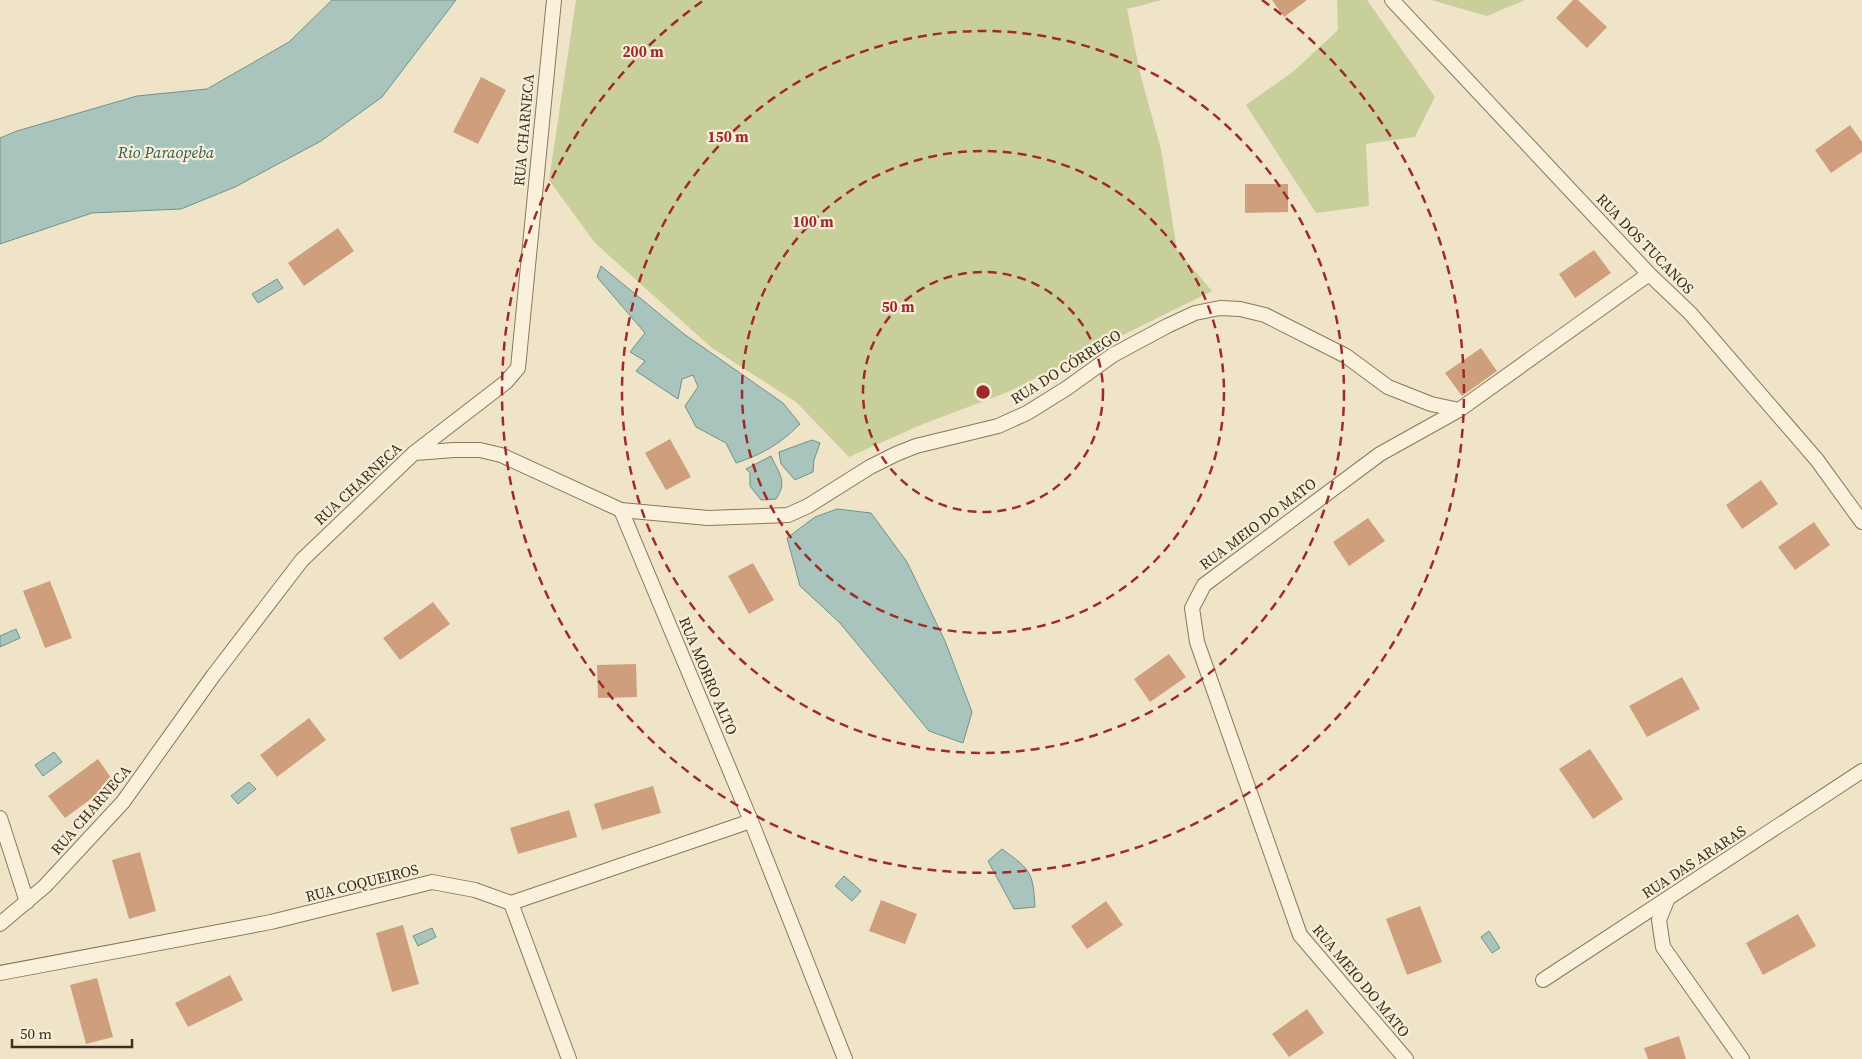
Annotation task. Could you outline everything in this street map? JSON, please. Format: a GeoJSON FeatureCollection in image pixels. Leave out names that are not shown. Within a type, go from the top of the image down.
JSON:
{"type":"FeatureCollection","features":[{"type":"Feature","properties":{"kind":"street","name":"RUA CHARNECA"},"geometry":{"type":"LineString","coordinates":[[0,924],[46,886],[123,802],[213,676],[302,560],[414,453],[506,382],[518,368],[554,0]]}},
{"type":"Feature","properties":{"kind":"street","name":"RUA DOS TUCANOS"},"geometry":{"type":"LineString","coordinates":[[1392,0],[1649,274],[1690,313],[1817,460],[1862,522]]}},
{"type":"Feature","properties":{"kind":"street","name":"RUA MEIO DO MATO"},"geometry":{"type":"LineString","coordinates":[[1406,1059],[1300,936],[1197,642],[1192,608],[1204,585],[1380,454],[1459,410],[1649,274]]}},
{"type":"Feature","properties":{"kind":"street","name":"RUA DO CÓRREGO"},"geometry":{"type":"LineString","coordinates":[[621,510],[708,518],[788,515],[808,506],[870,467],[896,454],[916,446],[998,426],[1027,413],[1114,355],[1167,326],[1195,313],[1220,308],[1240,309],[1265,315],[1346,356],[1388,387],[1431,404],[1459,410]]}},
{"type":"Feature","properties":{"kind":"street"},"geometry":{"type":"LineString","coordinates":[[414,453],[480,450],[501,455],[621,510]]}},
{"type":"Feature","properties":{"kind":"street","name":"RUA MORRO ALTO"},"geometry":{"type":"LineString","coordinates":[[621,510],[751,821],[845,1059]]}},
{"type":"Feature","properties":{"kind":"street","name":"RUA DAS ARARAS"},"geometry":{"type":"LineString","coordinates":[[1543,980],[1862,771]]}},
{"type":"Feature","properties":{"kind":"street"},"geometry":{"type":"LineString","coordinates":[[0,818],[27,902]]}},
{"type":"Feature","properties":{"kind":"street"},"geometry":{"type":"LineString","coordinates":[[569,1059],[511,903],[751,821]]}},
{"type":"Feature","properties":{"kind":"street","name":"RUA COQUEIROS"},"geometry":{"type":"LineString","coordinates":[[0,973],[271,922],[432,882],[475,890],[511,903]]}},
{"type":"Feature","properties":{"kind":"street"},"geometry":{"type":"LineString","coordinates":[[1668,898],[1659,920],[1663,947],[1742,1059]]}},
{"type":"Feature","properties":{"kind":"green space"},"geometry":{"type":"Polygon","coordinates":[[[576,0],[1162,0],[1127,9],[1141,77],[1161,149],[1177,250],[1212,291],[1008,392],[923,424],[849,457],[796,402],[712,348],[595,243],[549,180],[576,0]]]}},
{"type":"Feature","properties":{"kind":"green space"},"geometry":{"type":"Polygon","coordinates":[[[1337,0],[1367,0],[1435,97],[1415,137],[1366,144],[1369,206],[1316,213],[1246,105],[1294,71],[1338,30],[1337,0]]]}},
{"type":"Feature","properties":{"kind":"green space"},"geometry":{"type":"Polygon","coordinates":[[[1431,0],[1525,0],[1487,16],[1431,0]]]}},
{"type":"Feature","properties":{"kind":"water","name":"Rio Paraopeba"},"geometry":{"type":"Polygon","coordinates":[[[332,0],[456,0],[382,97],[321,141],[235,187],[181,209],[92,213],[0,244],[0,138],[17,131],[137,96],[207,89],[289,42],[332,0]]]}},
{"type":"Feature","properties":{"kind":"water"},"geometry":{"type":"Polygon","coordinates":[[[601,266],[684,334],[783,403],[800,424],[771,448],[736,463],[726,443],[696,427],[685,406],[698,387],[693,375],[682,379],[678,399],[636,371],[645,361],[630,352],[645,333],[597,277],[601,266]]]}},
{"type":"Feature","properties":{"kind":"water"},"geometry":{"type":"Polygon","coordinates":[[[277,279],[283,288],[258,303],[252,294],[277,279]]]}},
{"type":"Feature","properties":{"kind":"water"},"geometry":{"type":"Polygon","coordinates":[[[812,440],[820,443],[814,460],[813,472],[795,480],[781,464],[779,452],[812,440]]]}},
{"type":"Feature","properties":{"kind":"water"},"geometry":{"type":"Polygon","coordinates":[[[771,456],[782,482],[780,493],[776,499],[761,500],[750,486],[750,473],[746,469],[771,456]]]}},
{"type":"Feature","properties":{"kind":"water"},"geometry":{"type":"Polygon","coordinates":[[[837,509],[871,513],[907,562],[945,641],[972,712],[963,743],[929,731],[840,623],[800,586],[787,538],[815,517],[837,509]]]}},
{"type":"Feature","properties":{"kind":"water"},"geometry":{"type":"Polygon","coordinates":[[[16,629],[20,638],[0,647],[0,636],[16,629]]]}},
{"type":"Feature","properties":{"kind":"water"},"geometry":{"type":"Polygon","coordinates":[[[54,752],[62,762],[43,776],[35,765],[54,752]]]}},
{"type":"Feature","properties":{"kind":"water"},"geometry":{"type":"Polygon","coordinates":[[[249,782],[256,789],[238,804],[231,796],[249,782]]]}},
{"type":"Feature","properties":{"kind":"water"},"geometry":{"type":"Polygon","coordinates":[[[1002,849],[1025,867],[1029,873],[1033,886],[1035,907],[1014,909],[988,861],[1002,849]]]}},
{"type":"Feature","properties":{"kind":"water"},"geometry":{"type":"Polygon","coordinates":[[[844,876],[861,891],[852,901],[835,886],[844,876]]]}},
{"type":"Feature","properties":{"kind":"water"},"geometry":{"type":"Polygon","coordinates":[[[432,928],[436,937],[418,946],[413,936],[432,928]]]}},
{"type":"Feature","properties":{"kind":"water"},"geometry":{"type":"Polygon","coordinates":[[[1489,931],[1500,948],[1492,953],[1481,937],[1489,931]]]}},
{"type":"Feature","properties":{"kind":"building"},"geometry":{"type":"Polygon","coordinates":[[[1272,0],[1307,0],[1284,17],[1272,0]]]}},
{"type":"Feature","properties":{"kind":"building"},"geometry":{"type":"Polygon","coordinates":[[[1573,0],[1578,0],[1607,27],[1587,48],[1556,18],[1573,0]]]}},
{"type":"Feature","properties":{"kind":"building"},"geometry":{"type":"Polygon","coordinates":[[[481,77],[506,90],[478,144],[453,132],[481,77]]]}},
{"type":"Feature","properties":{"kind":"building"},"geometry":{"type":"Polygon","coordinates":[[[1850,125],[1862,142],[1862,152],[1831,173],[1815,150],[1850,125]]]}},
{"type":"Feature","properties":{"kind":"building"},"geometry":{"type":"Polygon","coordinates":[[[1245,184],[1288,184],[1288,212],[1245,213],[1245,184]]]}},
{"type":"Feature","properties":{"kind":"building"},"geometry":{"type":"Polygon","coordinates":[[[338,228],[354,251],[304,286],[288,263],[338,228]]]}},
{"type":"Feature","properties":{"kind":"building"},"geometry":{"type":"Polygon","coordinates":[[[1594,250],[1611,273],[1575,298],[1559,274],[1594,250]]]}},
{"type":"Feature","properties":{"kind":"building"},"geometry":{"type":"Polygon","coordinates":[[[1481,348],[1497,371],[1462,396],[1445,373],[1481,348]]]}},
{"type":"Feature","properties":{"kind":"building"},"geometry":{"type":"Polygon","coordinates":[[[670,439],[691,477],[666,490],[645,453],[670,439]]]}},
{"type":"Feature","properties":{"kind":"building"},"geometry":{"type":"Polygon","coordinates":[[[1761,480],[1778,504],[1742,529],[1726,505],[1761,480]]]}},
{"type":"Feature","properties":{"kind":"building"},"geometry":{"type":"Polygon","coordinates":[[[1368,518],[1385,541],[1349,566],[1333,542],[1368,518]]]}},
{"type":"Feature","properties":{"kind":"building"},"geometry":{"type":"Polygon","coordinates":[[[1814,522],[1830,545],[1795,570],[1778,547],[1814,522]]]}},
{"type":"Feature","properties":{"kind":"building"},"geometry":{"type":"Polygon","coordinates":[[[753,563],[774,600],[749,614],[728,576],[753,563]]]}},
{"type":"Feature","properties":{"kind":"building"},"geometry":{"type":"Polygon","coordinates":[[[50,581],[72,638],[45,648],[23,591],[50,581]]]}},
{"type":"Feature","properties":{"kind":"building"},"geometry":{"type":"Polygon","coordinates":[[[433,602],[450,624],[400,660],[383,638],[433,602]]]}},
{"type":"Feature","properties":{"kind":"building"},"geometry":{"type":"Polygon","coordinates":[[[1169,654],[1186,677],[1150,702],[1134,679],[1169,654]]]}},
{"type":"Feature","properties":{"kind":"building"},"geometry":{"type":"Polygon","coordinates":[[[636,664],[637,697],[598,698],[597,665],[636,664]]]}},
{"type":"Feature","properties":{"kind":"building"},"geometry":{"type":"Polygon","coordinates":[[[1682,677],[1700,709],[1647,737],[1629,706],[1682,677]]]}},
{"type":"Feature","properties":{"kind":"building"},"geometry":{"type":"Polygon","coordinates":[[[309,718],[326,740],[277,777],[260,755],[309,718]]]}},
{"type":"Feature","properties":{"kind":"building"},"geometry":{"type":"Polygon","coordinates":[[[1590,749],[1623,799],[1593,819],[1559,769],[1590,749]]]}},
{"type":"Feature","properties":{"kind":"building"},"geometry":{"type":"Polygon","coordinates":[[[98,759],[114,782],[65,818],[48,796],[98,759]]]}},
{"type":"Feature","properties":{"kind":"building"},"geometry":{"type":"Polygon","coordinates":[[[653,786],[661,813],[602,830],[594,804],[653,786]]]}},
{"type":"Feature","properties":{"kind":"building"},"geometry":{"type":"Polygon","coordinates":[[[569,810],[577,837],[518,854],[510,828],[569,810]]]}},
{"type":"Feature","properties":{"kind":"building"},"geometry":{"type":"Polygon","coordinates":[[[140,852],[156,911],[129,919],[112,860],[140,852]]]}},
{"type":"Feature","properties":{"kind":"building"},"geometry":{"type":"Polygon","coordinates":[[[881,900],[917,914],[905,944],[869,931],[881,900]]]}},
{"type":"Feature","properties":{"kind":"building"},"geometry":{"type":"Polygon","coordinates":[[[1106,901],[1123,925],[1087,949],[1071,926],[1106,901]]]}},
{"type":"Feature","properties":{"kind":"building"},"geometry":{"type":"Polygon","coordinates":[[[1420,906],[1442,962],[1407,975],[1386,919],[1420,906]]]}},
{"type":"Feature","properties":{"kind":"building"},"geometry":{"type":"Polygon","coordinates":[[[1798,914],[1816,946],[1763,975],[1746,943],[1798,914]]]}},
{"type":"Feature","properties":{"kind":"building"},"geometry":{"type":"Polygon","coordinates":[[[403,925],[419,984],[392,992],[376,933],[403,925]]]}},
{"type":"Feature","properties":{"kind":"building"},"geometry":{"type":"Polygon","coordinates":[[[230,975],[243,1000],[188,1027],[175,1003],[230,975]]]}},
{"type":"Feature","properties":{"kind":"building"},"geometry":{"type":"Polygon","coordinates":[[[97,978],[113,1037],[86,1044],[70,985],[97,978]]]}},
{"type":"Feature","properties":{"kind":"building"},"geometry":{"type":"Polygon","coordinates":[[[1307,1009],[1324,1033],[1289,1057],[1272,1034],[1307,1009]]]}},
{"type":"Feature","properties":{"kind":"building"},"geometry":{"type":"Polygon","coordinates":[[[1679,1036],[1686,1059],[1648,1059],[1644,1048],[1679,1036]]]}}]}
